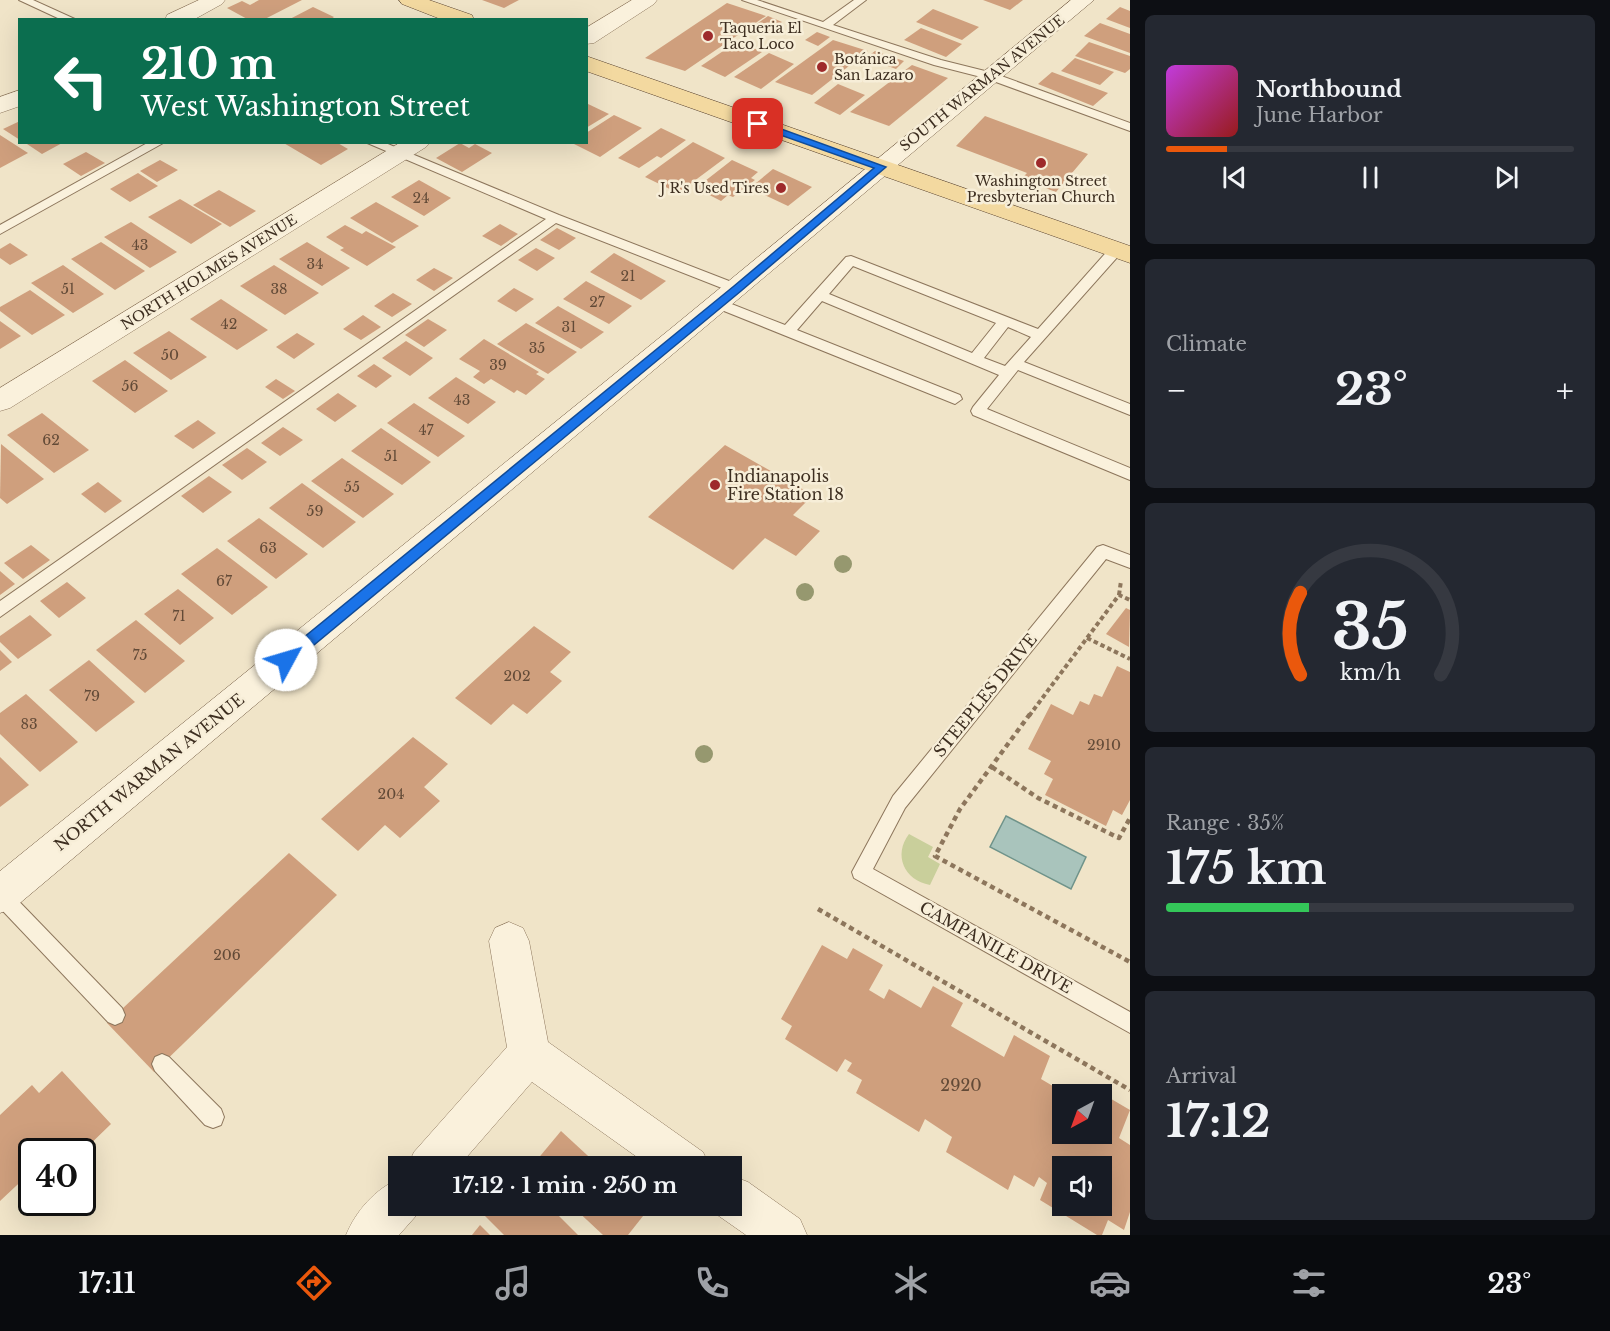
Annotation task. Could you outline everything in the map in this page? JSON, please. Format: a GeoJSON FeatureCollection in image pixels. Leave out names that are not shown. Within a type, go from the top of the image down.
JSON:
{"type":"FeatureCollection","features":[{"type":"Feature","properties":{"kind":"main road"},"geometry":{"type":"LineString","coordinates":[[409,0],[458,18]]}},
{"type":"Feature","properties":{"kind":"main road"},"geometry":{"type":"LineString","coordinates":[[588,64],[1123,253]]}},
{"type":"Feature","properties":{"kind":"street"},"geometry":{"type":"LineString","coordinates":[[179,18],[215,0]]}},
{"type":"Feature","properties":{"kind":"street"},"geometry":{"type":"LineString","coordinates":[[588,37],[647,0]]}},
{"type":"Feature","properties":{"kind":"street","name":"SOUTH WARMAN AVENUE"},"geometry":{"type":"LineString","coordinates":[[881,167],[1084,0]]}},
{"type":"Feature","properties":{"kind":"street"},"geometry":{"type":"LineString","coordinates":[[0,106],[18,98]]}},
{"type":"Feature","properties":{"kind":"street","name":"NORTH HOLMES AVENUE"},"geometry":{"type":"LineString","coordinates":[[0,401],[408,148]]}},
{"type":"Feature","properties":{"kind":"street","name":"NORTH WARMAN AVENUE"},"geometry":{"type":"LineString","coordinates":[[0,895],[728,296],[881,167]]}},
{"type":"Feature","properties":{"kind":"street"},"geometry":{"type":"LineString","coordinates":[[509,941],[529,1054],[673,1156]]}},
{"type":"Feature","properties":{"kind":"street"},"geometry":{"type":"LineString","coordinates":[[439,1156],[529,1054]]}},
{"type":"Feature","properties":{"kind":"street"},"geometry":{"type":"LineString","coordinates":[[742,1205],[783,1235]]}},
{"type":"Feature","properties":{"kind":"street"},"geometry":{"type":"LineString","coordinates":[[369,1235],[388,1213]]}},
{"type":"Feature","properties":{"kind":"lane"},"geometry":{"type":"LineString","coordinates":[[24,0],[67,18]]}},
{"type":"Feature","properties":{"kind":"lane"},"geometry":{"type":"LineString","coordinates":[[747,0],[938,63],[992,76],[1130,127]]}},
{"type":"Feature","properties":{"kind":"lane"},"geometry":{"type":"LineString","coordinates":[[825,26],[861,0]]}},
{"type":"Feature","properties":{"kind":"lane"},"geometry":{"type":"LineString","coordinates":[[0,230],[155,144]]}},
{"type":"Feature","properties":{"kind":"lane"},"geometry":{"type":"LineString","coordinates":[[383,144],[408,148],[555,218],[728,296],[788,331],[955,399]]}},
{"type":"Feature","properties":{"kind":"lane"},"geometry":{"type":"LineString","coordinates":[[0,610],[555,218]]}},
{"type":"Feature","properties":{"kind":"lane"},"geometry":{"type":"LineString","coordinates":[[1123,253],[1040,335],[978,411],[1130,474]]}},
{"type":"Feature","properties":{"kind":"lane"},"geometry":{"type":"LineString","coordinates":[[788,331],[851,260],[879,277],[909,289],[968,312],[1005,321],[1040,335]]}},
{"type":"Feature","properties":{"kind":"lane"},"geometry":{"type":"LineString","coordinates":[[820,294],[858,303],[916,327],[947,340],[975,359],[1130,410]]}},
{"type":"Feature","properties":{"kind":"lane"},"geometry":{"type":"LineString","coordinates":[[975,359],[1005,321]]}},
{"type":"Feature","properties":{"kind":"lane","name":"STEEPLES DRIVE"},"geometry":{"type":"LineString","coordinates":[[861,872],[899,802],[1102,551],[1130,562]]}},
{"type":"Feature","properties":{"kind":"lane","name":"CAMPANILE DRIVE"},"geometry":{"type":"LineString","coordinates":[[861,872],[1130,1023]]}},
{"type":"Feature","properties":{"kind":"lane"},"geometry":{"type":"LineString","coordinates":[[0,895],[115,1015]]}},
{"type":"Feature","properties":{"kind":"lane"},"geometry":{"type":"LineString","coordinates":[[162,1064],[213,1117]]}},
{"type":"Feature","properties":{"kind":"path"},"geometry":{"type":"LineString","coordinates":[[1130,600],[1119,595],[960,809],[935,856],[1130,962]]}},
{"type":"Feature","properties":{"kind":"path"},"geometry":{"type":"LineString","coordinates":[[1087,638],[1130,659]]}},
{"type":"Feature","properties":{"kind":"path"},"geometry":{"type":"LineString","coordinates":[[992,767],[1038,798],[1119,838],[1130,818]]}},
{"type":"Feature","properties":{"kind":"path"},"geometry":{"type":"LineString","coordinates":[[818,909],[1130,1090]]}},
{"type":"Feature","properties":{"kind":"green space"},"geometry":{"type":"Polygon","coordinates":[[[909,834],[933,847],[928,857],[940,864],[930,885],[914,878],[904,866],[902,850],[909,834]]]}},
{"type":"Feature","properties":{"kind":"water"},"geometry":{"type":"Polygon","coordinates":[[[1006,816],[1086,857],[1071,889],[990,847],[1006,816]]]}},
{"type":"Feature","properties":{"kind":"building"},"geometry":{"type":"Polygon","coordinates":[[[259,0],[302,0],[267,18],[245,18],[227,8],[242,1],[250,5],[259,0]]]}},
{"type":"Feature","properties":{"kind":"building"},"geometry":{"type":"Polygon","coordinates":[[[482,0],[519,0],[504,8],[482,0]]]}},
{"type":"Feature","properties":{"kind":"building"},"geometry":{"type":"Polygon","coordinates":[[[983,0],[1023,0],[1010,10],[983,0]]]}},
{"type":"Feature","properties":{"kind":"building","name":"Taqueria El Taco Loco"},"geometry":{"type":"Polygon","coordinates":[[[727,3],[766,16],[685,71],[645,58],[727,3]]]}},
{"type":"Feature","properties":{"kind":"building"},"geometry":{"type":"Polygon","coordinates":[[[313,7],[334,17],[333,18],[292,18],[313,7]]]}},
{"type":"Feature","properties":{"kind":"building"},"geometry":{"type":"Polygon","coordinates":[[[1120,7],[1130,11],[1130,28],[1106,19],[1120,7]]]}},
{"type":"Feature","properties":{"kind":"building"},"geometry":{"type":"Polygon","coordinates":[[[933,9],[979,27],[962,40],[916,22],[933,9]]]}},
{"type":"Feature","properties":{"kind":"building"},"geometry":{"type":"Polygon","coordinates":[[[768,16],[782,22],[768,32],[754,26],[768,16]]]}},
{"type":"Feature","properties":{"kind":"building"},"geometry":{"type":"Polygon","coordinates":[[[1100,23],[1130,34],[1130,53],[1084,36],[1100,23]]]}},
{"type":"Feature","properties":{"kind":"building"},"geometry":{"type":"Polygon","coordinates":[[[921,28],[962,44],[946,57],[904,40],[921,28]]]}},
{"type":"Feature","properties":{"kind":"building"},"geometry":{"type":"Polygon","coordinates":[[[817,32],[830,37],[818,46],[805,40],[817,32]]]}},
{"type":"Feature","properties":{"kind":"building","name":"Botánica San Lazaro"},"geometry":{"type":"Polygon","coordinates":[[[833,40],[868,51],[812,95],[775,82],[833,40]]]}},
{"type":"Feature","properties":{"kind":"building"},"geometry":{"type":"Polygon","coordinates":[[[738,41],[762,52],[725,77],[701,66],[738,41]]]}},
{"type":"Feature","properties":{"kind":"building"},"geometry":{"type":"Polygon","coordinates":[[[1089,42],[1130,56],[1130,69],[1125,73],[1075,56],[1089,42]]]}},
{"type":"Feature","properties":{"kind":"building"},"geometry":{"type":"Polygon","coordinates":[[[875,51],[904,61],[896,69],[866,58],[875,51]]]}},
{"type":"Feature","properties":{"kind":"building"},"geometry":{"type":"Polygon","coordinates":[[[769,53],[794,64],[761,89],[734,77],[769,53]]]}},
{"type":"Feature","properties":{"kind":"building"},"geometry":{"type":"Polygon","coordinates":[[[1075,58],[1114,72],[1100,85],[1061,71],[1075,58]]]}},
{"type":"Feature","properties":{"kind":"building"},"geometry":{"type":"Polygon","coordinates":[[[912,65],[948,78],[889,126],[850,112],[912,65]]]}},
{"type":"Feature","properties":{"kind":"building"},"geometry":{"type":"Polygon","coordinates":[[[1052,72],[1108,93],[1093,106],[1038,84],[1052,72]]]}},
{"type":"Feature","properties":{"kind":"building"},"geometry":{"type":"Polygon","coordinates":[[[838,84],[865,95],[840,115],[814,103],[838,84]]]}},
{"type":"Feature","properties":{"kind":"building"},"geometry":{"type":"Polygon","coordinates":[[[588,104],[609,114],[588,127],[588,104]]]}},
{"type":"Feature","properties":{"kind":"building"},"geometry":{"type":"Polygon","coordinates":[[[614,115],[642,128],[600,157],[574,144],[588,144],[588,132],[614,115]]]}},
{"type":"Feature","properties":{"kind":"building","name":"Washington Street Presbyterian Church"},"geometry":{"type":"Polygon","coordinates":[[[985,116],[1088,154],[1056,192],[1021,179],[1027,173],[956,146],[985,116]]]}},
{"type":"Feature","properties":{"kind":"building"},"geometry":{"type":"Polygon","coordinates":[[[18,122],[18,139],[3,129],[18,122]]]}},
{"type":"Feature","properties":{"kind":"building"},"geometry":{"type":"Polygon","coordinates":[[[661,128],[686,140],[661,158],[657,156],[639,168],[618,158],[661,128]]]}},
{"type":"Feature","properties":{"kind":"building"},"geometry":{"type":"Polygon","coordinates":[[[0,135],[28,153],[0,168],[0,135]]]}},
{"type":"Feature","properties":{"kind":"building"},"geometry":{"type":"Polygon","coordinates":[[[693,142],[725,158],[678,193],[645,177],[693,142]]]}},
{"type":"Feature","properties":{"kind":"building"},"geometry":{"type":"Polygon","coordinates":[[[27,144],[60,144],[42,154],[27,144]]]}},
{"type":"Feature","properties":{"kind":"building"},"geometry":{"type":"Polygon","coordinates":[[[285,144],[339,144],[348,149],[321,165],[285,144]]]}},
{"type":"Feature","properties":{"kind":"building"},"geometry":{"type":"Polygon","coordinates":[[[458,144],[469,148],[475,144],[492,153],[462,172],[436,158],[458,144]]]}},
{"type":"Feature","properties":{"kind":"building"},"geometry":{"type":"Polygon","coordinates":[[[86,152],[105,163],[81,176],[63,164],[86,152]]]}},
{"type":"Feature","properties":{"kind":"building"},"geometry":{"type":"Polygon","coordinates":[[[160,160],[178,170],[157,182],[140,171],[160,160]]]}},
{"type":"Feature","properties":{"kind":"building"},"geometry":{"type":"Polygon","coordinates":[[[732,160],[758,172],[751,178],[755,180],[733,197],[728,195],[721,201],[696,188],[732,160]]]}},
{"type":"Feature","properties":{"kind":"building","name":"J R's Used Tires"},"geometry":{"type":"Polygon","coordinates":[[[773,169],[812,187],[788,206],[750,188],[773,169]]]}},
{"type":"Feature","properties":{"kind":"building"},"geometry":{"type":"Polygon","coordinates":[[[138,173],[158,186],[130,202],[110,189],[138,173]]]}},
{"type":"Feature","properties":{"kind":"building"},"geometry":{"type":"Polygon","coordinates":[[[419,180],[451,198],[424,216],[391,197],[419,180]]]}},
{"type":"Feature","properties":{"kind":"building"},"geometry":{"type":"Polygon","coordinates":[[[219,190],[256,211],[230,227],[193,205],[219,190]]]}},
{"type":"Feature","properties":{"kind":"building"},"geometry":{"type":"Polygon","coordinates":[[[180,199],[222,224],[191,244],[148,217],[180,199]]]}},
{"type":"Feature","properties":{"kind":"building"},"geometry":{"type":"Polygon","coordinates":[[[376,202],[419,226],[392,243],[350,218],[376,202]]]}},
{"type":"Feature","properties":{"kind":"building"},"geometry":{"type":"Polygon","coordinates":[[[131,222],[177,252],[150,268],[104,237],[131,222]]]}},
{"type":"Feature","properties":{"kind":"building"},"geometry":{"type":"Polygon","coordinates":[[[500,224],[518,234],[501,246],[482,236],[500,224]]]}},
{"type":"Feature","properties":{"kind":"building"},"geometry":{"type":"Polygon","coordinates":[[[345,225],[362,234],[366,231],[396,247],[367,266],[340,250],[344,248],[326,237],[345,225]]]}},
{"type":"Feature","properties":{"kind":"building"},"geometry":{"type":"Polygon","coordinates":[[[557,228],[576,238],[559,250],[540,240],[557,228]]]}},
{"type":"Feature","properties":{"kind":"building"},"geometry":{"type":"Polygon","coordinates":[[[101,242],[145,271],[115,290],[71,259],[101,242]]]}},
{"type":"Feature","properties":{"kind":"building"},"geometry":{"type":"Polygon","coordinates":[[[307,242],[350,268],[322,286],[279,259],[307,242]]]}},
{"type":"Feature","properties":{"kind":"building"},"geometry":{"type":"Polygon","coordinates":[[[10,243],[28,255],[10,265],[0,258],[0,249],[10,243]]]}},
{"type":"Feature","properties":{"kind":"building"},"geometry":{"type":"Polygon","coordinates":[[[536,248],[555,258],[537,271],[518,260],[536,248]]]}},
{"type":"Feature","properties":{"kind":"building"},"geometry":{"type":"Polygon","coordinates":[[[614,253],[666,281],[641,300],[590,272],[614,253]]]}},
{"type":"Feature","properties":{"kind":"building"},"geometry":{"type":"Polygon","coordinates":[[[63,265],[104,294],[73,313],[31,283],[63,265]]]}},
{"type":"Feature","properties":{"kind":"building"},"geometry":{"type":"Polygon","coordinates":[[[274,265],[319,293],[285,315],[240,286],[274,265]]]}},
{"type":"Feature","properties":{"kind":"building"},"geometry":{"type":"Polygon","coordinates":[[[434,268],[453,278],[434,291],[416,280],[434,268]]]}},
{"type":"Feature","properties":{"kind":"building"},"geometry":{"type":"Polygon","coordinates":[[[586,281],[632,306],[609,324],[563,299],[586,281]]]}},
{"type":"Feature","properties":{"kind":"building"},"geometry":{"type":"Polygon","coordinates":[[[514,288],[534,299],[516,312],[497,301],[514,288]]]}},
{"type":"Feature","properties":{"kind":"building"},"geometry":{"type":"Polygon","coordinates":[[[30,290],[65,315],[32,335],[0,311],[0,307],[30,290]]]}},
{"type":"Feature","properties":{"kind":"building"},"geometry":{"type":"Polygon","coordinates":[[[393,293],[412,304],[392,317],[374,306],[393,293]]]}},
{"type":"Feature","properties":{"kind":"building"},"geometry":{"type":"Polygon","coordinates":[[[221,299],[268,330],[237,350],[190,319],[221,299]]]}},
{"type":"Feature","properties":{"kind":"building"},"geometry":{"type":"Polygon","coordinates":[[[558,306],[604,332],[581,349],[535,323],[558,306]]]}},
{"type":"Feature","properties":{"kind":"building"},"geometry":{"type":"Polygon","coordinates":[[[363,315],[381,327],[361,340],[343,329],[363,315]]]}},
{"type":"Feature","properties":{"kind":"building"},"geometry":{"type":"Polygon","coordinates":[[[428,319],[447,330],[424,347],[405,335],[428,319]]]}},
{"type":"Feature","properties":{"kind":"building"},"geometry":{"type":"Polygon","coordinates":[[[0,321],[21,336],[0,349],[0,321]]]}},
{"type":"Feature","properties":{"kind":"building"},"geometry":{"type":"Polygon","coordinates":[[[526,323],[577,352],[548,374],[497,344],[526,323]]]}},
{"type":"Feature","properties":{"kind":"building"},"geometry":{"type":"Polygon","coordinates":[[[169,331],[207,357],[171,380],[133,353],[169,331]]]}},
{"type":"Feature","properties":{"kind":"building"},"geometry":{"type":"Polygon","coordinates":[[[297,333],[315,344],[294,359],[276,347],[297,333]]]}},
{"type":"Feature","properties":{"kind":"building"},"geometry":{"type":"Polygon","coordinates":[[[484,339],[539,372],[536,374],[545,379],[526,395],[517,390],[514,393],[491,379],[484,384],[473,377],[480,371],[459,359],[484,339]]]}},
{"type":"Feature","properties":{"kind":"building"},"geometry":{"type":"Polygon","coordinates":[[[406,341],[433,358],[410,376],[382,358],[406,341]]]}},
{"type":"Feature","properties":{"kind":"building"},"geometry":{"type":"Polygon","coordinates":[[[125,360],[168,391],[135,413],[92,381],[125,360]]]}},
{"type":"Feature","properties":{"kind":"building"},"geometry":{"type":"Polygon","coordinates":[[[374,364],[392,376],[376,388],[357,376],[374,364]]]}},
{"type":"Feature","properties":{"kind":"building"},"geometry":{"type":"Polygon","coordinates":[[[456,377],[496,402],[468,424],[428,398],[456,377]]]}},
{"type":"Feature","properties":{"kind":"building"},"geometry":{"type":"Polygon","coordinates":[[[276,379],[295,391],[283,399],[265,387],[276,379]]]}},
{"type":"Feature","properties":{"kind":"building"},"geometry":{"type":"Polygon","coordinates":[[[338,393],[357,406],[335,422],[316,409],[338,393]]]}},
{"type":"Feature","properties":{"kind":"building"},"geometry":{"type":"Polygon","coordinates":[[[414,403],[465,436],[438,457],[387,423],[414,403]]]}},
{"type":"Feature","properties":{"kind":"building"},"geometry":{"type":"Polygon","coordinates":[[[42,413],[89,450],[54,473],[7,435],[42,413]]]}},
{"type":"Feature","properties":{"kind":"building"},"geometry":{"type":"Polygon","coordinates":[[[198,420],[216,433],[193,449],[174,436],[198,420]]]}},
{"type":"Feature","properties":{"kind":"building"},"geometry":{"type":"Polygon","coordinates":[[[283,427],[303,440],[280,456],[261,443],[283,427]]]}},
{"type":"Feature","properties":{"kind":"building"},"geometry":{"type":"Polygon","coordinates":[[[381,428],[431,462],[402,485],[351,451],[381,428]]]}},
{"type":"Feature","properties":{"kind":"building"},"geometry":{"type":"Polygon","coordinates":[[[1,444],[44,479],[7,504],[0,498],[1,444]]]}},
{"type":"Feature","properties":{"kind":"building"},"geometry":{"type":"Polygon","coordinates":[[[725,445],[813,495],[793,515],[820,531],[796,556],[765,538],[733,570],[648,517],[725,445]]]}},
{"type":"Feature","properties":{"kind":"building"},"geometry":{"type":"Polygon","coordinates":[[[247,448],[267,462],[242,480],[222,465],[247,448]]]}},
{"type":"Feature","properties":{"kind":"building"},"geometry":{"type":"Polygon","coordinates":[[[342,458],[394,494],[363,518],[311,481],[342,458]]]}},
{"type":"Feature","properties":{"kind":"building"},"geometry":{"type":"Polygon","coordinates":[[[209,476],[232,492],[203,513],[181,496],[209,476]]]}},
{"type":"Feature","properties":{"kind":"building"},"geometry":{"type":"Polygon","coordinates":[[[98,482],[122,501],[105,513],[81,494],[98,482]]]}},
{"type":"Feature","properties":{"kind":"building"},"geometry":{"type":"Polygon","coordinates":[[[302,483],[356,522],[323,548],[269,508],[302,483]]]}},
{"type":"Feature","properties":{"kind":"building"},"geometry":{"type":"Polygon","coordinates":[[[259,518],[308,554],[276,579],[227,541],[259,518]]]}},
{"type":"Feature","properties":{"kind":"building"},"geometry":{"type":"Polygon","coordinates":[[[31,545],[50,560],[23,579],[4,563],[31,545]]]}},
{"type":"Feature","properties":{"kind":"building"},"geometry":{"type":"Polygon","coordinates":[[[217,548],[268,587],[232,615],[181,574],[217,548]]]}},
{"type":"Feature","properties":{"kind":"building"},"geometry":{"type":"Polygon","coordinates":[[[0,571],[15,584],[0,595],[0,571]]]}},
{"type":"Feature","properties":{"kind":"building"},"geometry":{"type":"Polygon","coordinates":[[[67,582],[86,598],[59,618],[40,601],[67,582]]]}},
{"type":"Feature","properties":{"kind":"building"},"geometry":{"type":"Polygon","coordinates":[[[178,589],[214,618],[180,645],[144,614],[178,589]]]}},
{"type":"Feature","properties":{"kind":"building"},"geometry":{"type":"Polygon","coordinates":[[[1126,608],[1130,610],[1129,647],[1106,634],[1126,608]]]}},
{"type":"Feature","properties":{"kind":"building"},"geometry":{"type":"Polygon","coordinates":[[[30,615],[52,635],[18,659],[0,642],[0,636],[30,615]]]}},
{"type":"Feature","properties":{"kind":"building"},"geometry":{"type":"Polygon","coordinates":[[[136,620],[185,661],[145,693],[96,650],[136,620]]]}},
{"type":"Feature","properties":{"kind":"building"},"geometry":{"type":"Polygon","coordinates":[[[534,626],[571,652],[550,672],[562,681],[527,714],[513,704],[491,725],[455,698],[534,626]]]}},
{"type":"Feature","properties":{"kind":"building"},"geometry":{"type":"Polygon","coordinates":[[[0,650],[12,662],[0,671],[0,650]]]}},
{"type":"Feature","properties":{"kind":"building"},"geometry":{"type":"Polygon","coordinates":[[[89,660],[135,702],[96,732],[49,690],[89,660]]]}},
{"type":"Feature","properties":{"kind":"building"},"geometry":{"type":"Polygon","coordinates":[[[1117,666],[1130,672],[1130,800],[1122,815],[1113,810],[1106,826],[1045,795],[1053,779],[1044,774],[1051,761],[1028,749],[1051,704],[1073,715],[1080,701],[1089,705],[1094,694],[1102,697],[1117,666]]]}},
{"type":"Feature","properties":{"kind":"building"},"geometry":{"type":"Polygon","coordinates":[[[26,694],[78,742],[40,772],[0,734],[0,713],[26,694]]]}},
{"type":"Feature","properties":{"kind":"building"},"geometry":{"type":"Polygon","coordinates":[[[413,737],[448,764],[424,787],[440,801],[400,838],[385,825],[358,851],[321,819],[413,737]]]}},
{"type":"Feature","properties":{"kind":"building"},"geometry":{"type":"Polygon","coordinates":[[[0,757],[29,785],[0,807],[0,757]]]}},
{"type":"Feature","properties":{"kind":"building"},"geometry":{"type":"Polygon","coordinates":[[[289,853],[337,895],[154,1072],[107,1023],[289,853]]]}},
{"type":"Feature","properties":{"kind":"building"},"geometry":{"type":"Polygon","coordinates":[[[822,945],[847,959],[853,948],[883,965],[869,990],[884,999],[889,989],[921,1008],[933,986],[963,1003],[951,1026],[1004,1057],[1014,1035],[1050,1056],[1041,1079],[1052,1086],[1052,1144],[1112,1144],[1112,1099],[1130,1110],[1119,1138],[1130,1145],[1130,1212],[1124,1230],[1108,1220],[1102,1235],[1097,1235],[1066,1216],[1112,1216],[1112,1156],[1052,1156],[1052,1207],[1040,1200],[1047,1183],[1039,1177],[1034,1187],[1014,1175],[1008,1190],[946,1152],[952,1137],[925,1119],[919,1132],[856,1093],[862,1080],[847,1071],[852,1063],[845,1059],[837,1072],[785,1039],[792,1026],[781,1019],[822,945]]]}},
{"type":"Feature","properties":{"kind":"building"},"geometry":{"type":"Polygon","coordinates":[[[62,1071],[111,1124],[96,1138],[18,1138],[18,1184],[0,1201],[0,1115],[32,1085],[39,1093],[62,1071]]]}},
{"type":"Feature","properties":{"kind":"building"},"geometry":{"type":"Polygon","coordinates":[[[561,1131],[588,1156],[540,1156],[561,1131]]]}},
{"type":"Feature","properties":{"kind":"building"},"geometry":{"type":"Polygon","coordinates":[[[485,1216],[559,1216],[578,1235],[504,1235],[485,1216]]]}},
{"type":"Feature","properties":{"kind":"building"},"geometry":{"type":"Polygon","coordinates":[[[583,1216],[643,1216],[628,1235],[603,1235],[583,1216]]]}},
{"type":"Feature","properties":{"kind":"building"},"geometry":{"type":"Polygon","coordinates":[[[480,1225],[490,1235],[472,1235],[480,1225]]]}},
{"type":"Feature","properties":{"kind":"place","name":"Taqueria El Taco Loco"},"geometry":{"type":"Point","coordinates":[708,36]}},
{"type":"Feature","properties":{"kind":"place","name":"Botánica San Lazaro"},"geometry":{"type":"Point","coordinates":[822,67]}},
{"type":"Feature","properties":{"kind":"place","name":"Washington Street Presbyterian Church"},"geometry":{"type":"Point","coordinates":[1041,163]}},
{"type":"Feature","properties":{"kind":"place","name":"J R's Used Tires"},"geometry":{"type":"Point","coordinates":[781,188]}},
{"type":"Feature","properties":{"kind":"place","name":"Indianapolis Fire Station 18"},"geometry":{"type":"Point","coordinates":[715,485]}},
{"type":"Feature","properties":{"kind":"route"},"geometry":{"type":"LineString","coordinates":[[286,660],[737,289],[881,167],[758,124]]}}]}
